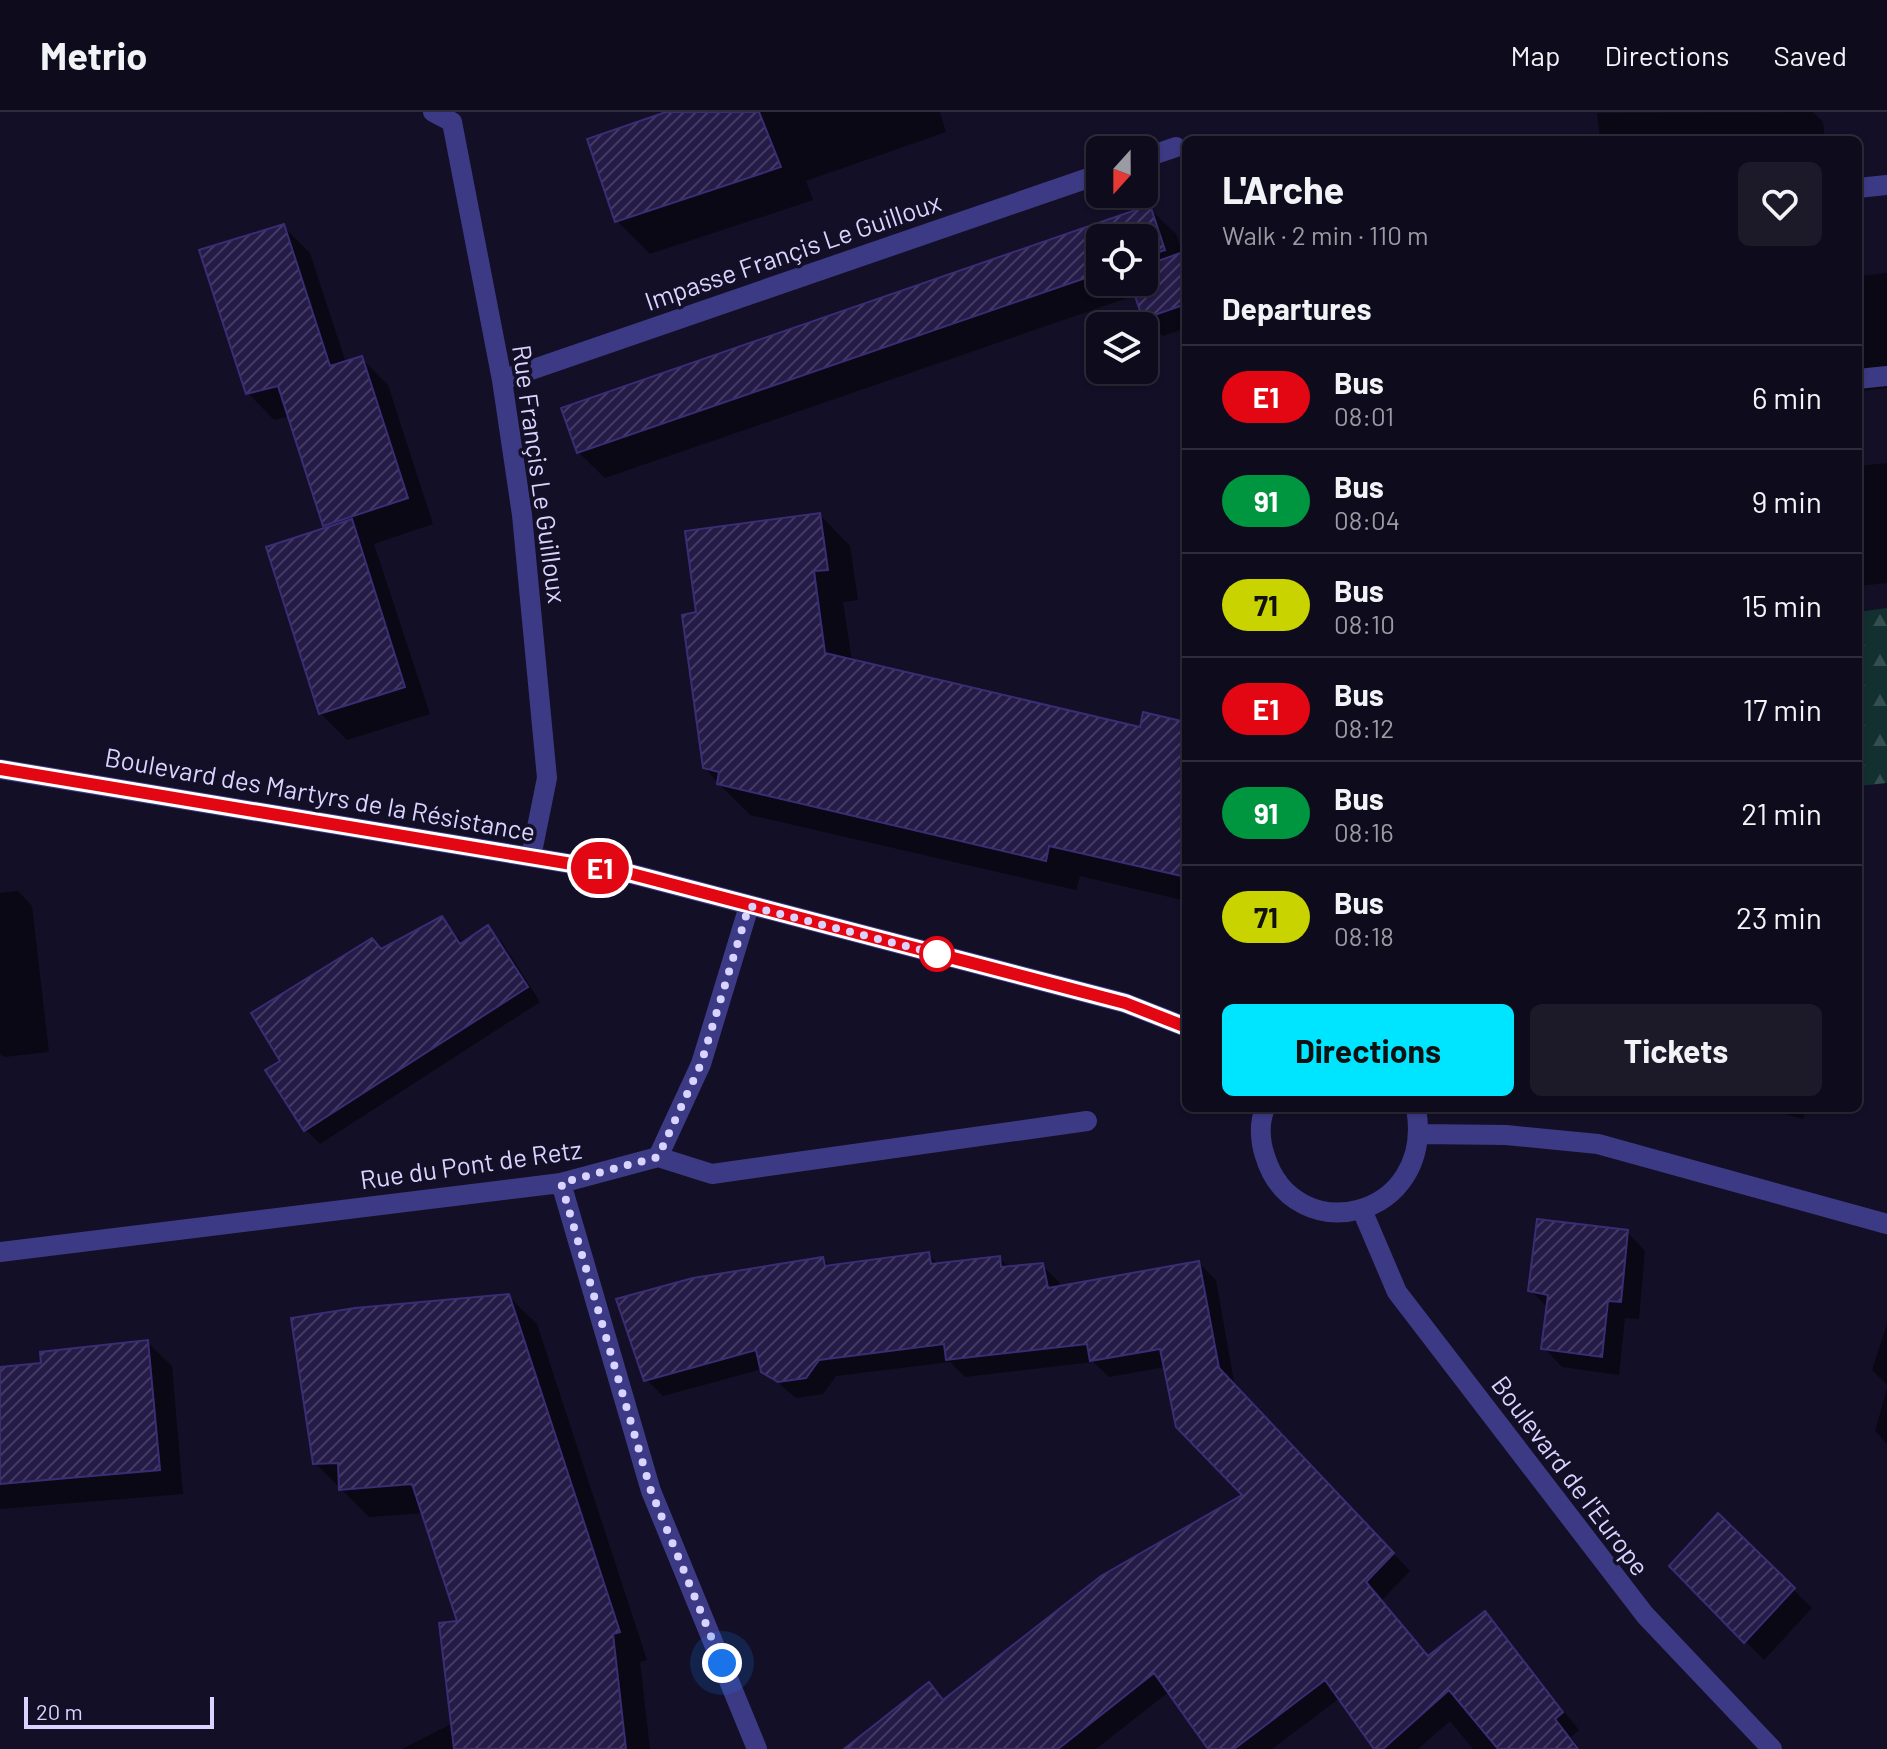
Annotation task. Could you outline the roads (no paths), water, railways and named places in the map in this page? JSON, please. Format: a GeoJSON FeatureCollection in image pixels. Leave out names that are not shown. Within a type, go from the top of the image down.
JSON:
{"type":"FeatureCollection","features":[{"type":"Feature","properties":{"kind":"street","name":"Rue Françis Le Guilloux"},"geometry":{"type":"LineString","coordinates":[[433,112],[452,122],[502,380],[522,515],[547,778],[531,857]]}},
{"type":"Feature","properties":{"kind":"street"},"geometry":{"type":"LineString","coordinates":[[1158,153],[1176,147]]}},
{"type":"Feature","properties":{"kind":"street","name":"Impasse Françis Le Guilloux"},"geometry":{"type":"LineString","coordinates":[[502,380],[1086,179]]}},
{"type":"Feature","properties":{"kind":"street"},"geometry":{"type":"LineString","coordinates":[[1862,188],[1887,185]]}},
{"type":"Feature","properties":{"kind":"street"},"geometry":{"type":"LineString","coordinates":[[1862,379],[1887,376]]}},
{"type":"Feature","properties":{"kind":"street","name":"Boulevard des Martyrs de la Résistance"},"geometry":{"type":"LineString","coordinates":[[0,769],[632,874],[1125,1003],[1182,1025]]}},
{"type":"Feature","properties":{"kind":"street"},"geometry":{"type":"LineString","coordinates":[[749,906],[701,1064],[658,1157],[712,1174],[1087,1121]]}},
{"type":"Feature","properties":{"kind":"street"},"geometry":{"type":"LineString","coordinates":[[1265,1112],[1261,1143],[1269,1168],[1285,1191],[1308,1206],[1334,1213],[1362,1210],[1385,1199],[1404,1182],[1416,1159],[1420,1134],[1417,1112]]}},
{"type":"Feature","properties":{"kind":"street"},"geometry":{"type":"LineString","coordinates":[[1420,1134],[1506,1135],[1598,1144],[1887,1224]]}},
{"type":"Feature","properties":{"kind":"street","name":"Rue du Pont de Retz"},"geometry":{"type":"LineString","coordinates":[[0,1252],[561,1183],[658,1157]]}},
{"type":"Feature","properties":{"kind":"street"},"geometry":{"type":"LineString","coordinates":[[561,1183],[651,1491],[757,1749]]}},
{"type":"Feature","properties":{"kind":"street","name":"Boulevard de l'Europe"},"geometry":{"type":"LineString","coordinates":[[1362,1210],[1397,1292],[1645,1615],[1772,1749]]}}]}
